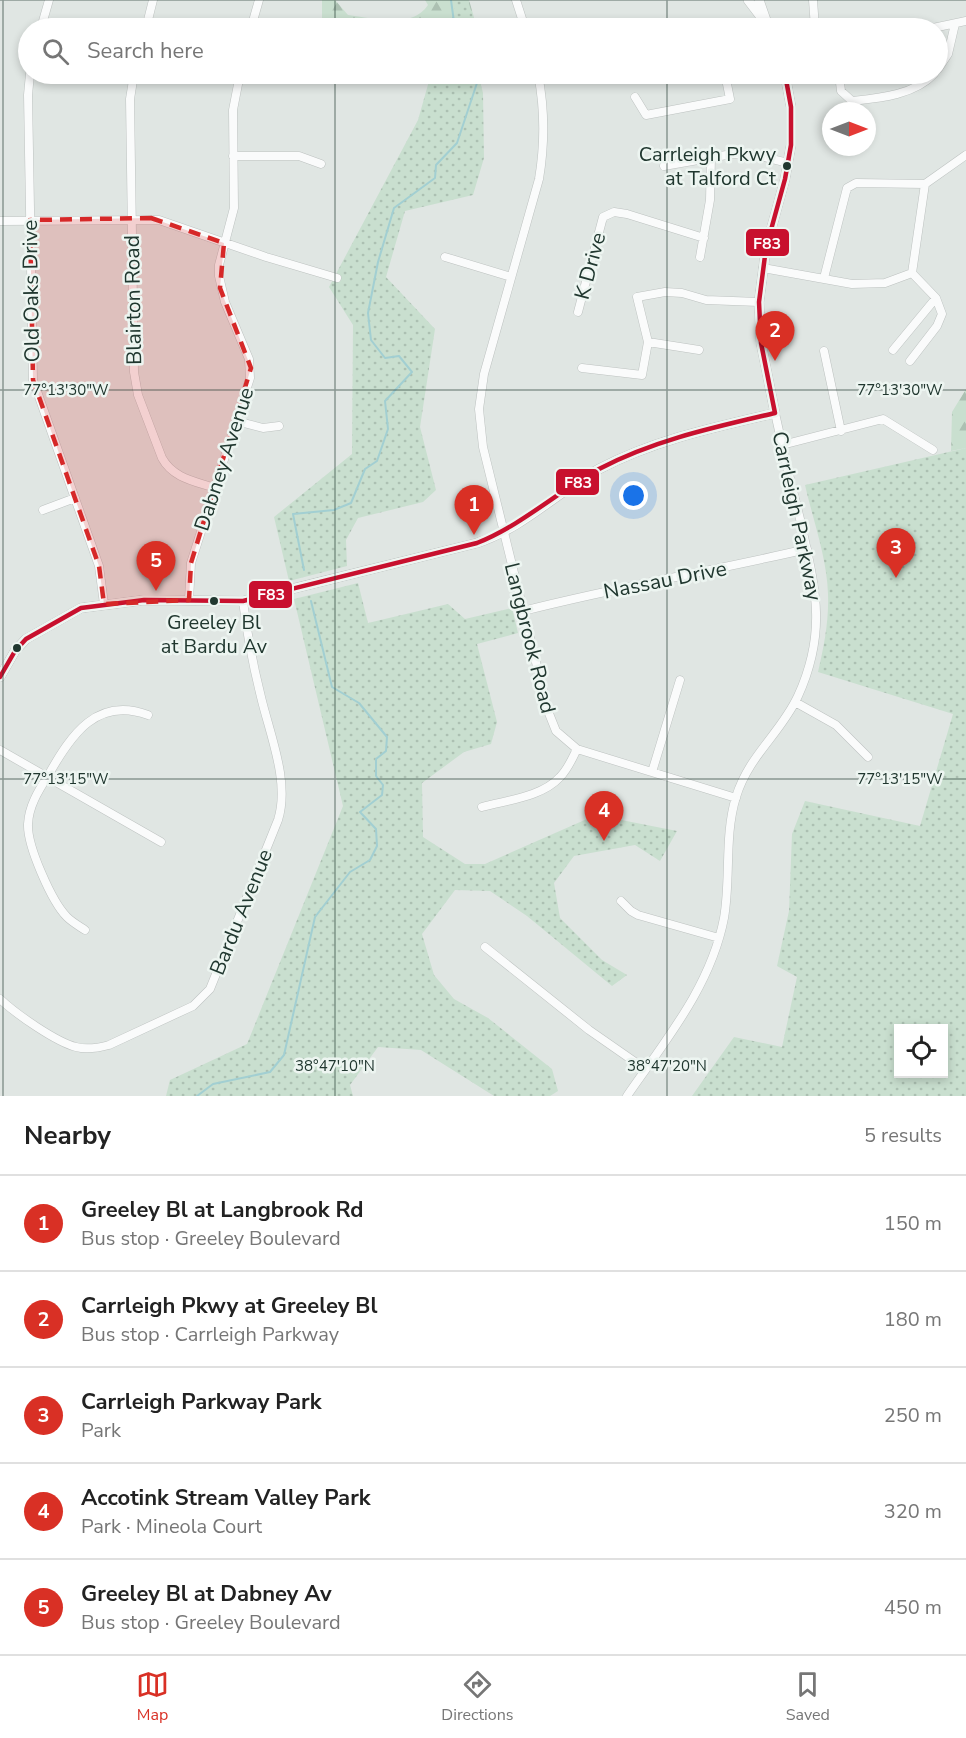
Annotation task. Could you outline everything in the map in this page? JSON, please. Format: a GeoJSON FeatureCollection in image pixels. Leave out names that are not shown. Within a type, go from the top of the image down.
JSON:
{"type":"FeatureCollection","features":[{"type":"Feature","properties":{"kind":"street"},"geometry":{"type":"LineString","coordinates":[[44,18],[49,0]]}},
{"type":"Feature","properties":{"kind":"street"},"geometry":{"type":"LineString","coordinates":[[148,18],[153,0]]}},
{"type":"Feature","properties":{"kind":"street"},"geometry":{"type":"LineString","coordinates":[[254,18],[259,0]]}},
{"type":"Feature","properties":{"kind":"street"},"geometry":{"type":"LineString","coordinates":[[516,0],[522,18]]}},
{"type":"Feature","properties":{"kind":"street"},"geometry":{"type":"LineString","coordinates":[[748,0],[761,18]]}},
{"type":"Feature","properties":{"kind":"street"},"geometry":{"type":"LineString","coordinates":[[759,0],[765,18]]}},
{"type":"Feature","properties":{"kind":"street"},"geometry":{"type":"LineString","coordinates":[[813,0],[814,18]]}},
{"type":"Feature","properties":{"kind":"street"},"geometry":{"type":"LineString","coordinates":[[948,25],[966,21]]}},
{"type":"Feature","properties":{"kind":"street"},"geometry":{"type":"LineString","coordinates":[[948,54],[955,24]]}},
{"type":"Feature","properties":{"kind":"street","name":"Old Oaks Drive"},"geometry":{"type":"LineString","coordinates":[[30,84],[33,380],[99,566],[104,604]]}},
{"type":"Feature","properties":{"kind":"street","name":"Blairton Road"},"geometry":{"type":"LineString","coordinates":[[132,84],[130,99],[134,372],[138,395],[167,468],[178,476],[215,488]]}},
{"type":"Feature","properties":{"kind":"street","name":"Dabney Avenue"},"geometry":{"type":"LineString","coordinates":[[189,600],[191,564],[250,378],[251,368],[220,288],[219,265],[234,208],[233,102],[238,84]]}},
{"type":"Feature","properties":{"kind":"street","name":"Langbrook Road"},"geometry":{"type":"LineString","coordinates":[[540,84],[543,98],[544,148],[539,179],[483,374],[479,409],[483,447],[551,722],[561,738],[577,749],[736,798]]}},
{"type":"Feature","properties":{"kind":"street"},"geometry":{"type":"LineString","coordinates":[[635,97],[646,115],[730,99],[727,84]]}},
{"type":"Feature","properties":{"kind":"street","name":"Carrleigh Parkway"},"geometry":{"type":"LineString","coordinates":[[627,1096],[694,997],[710,964],[719,938],[728,893],[730,832],[736,798],[753,760],[795,702],[810,665],[816,627],[816,590],[761,343],[759,302],[763,268],[771,225],[788,163],[791,125],[786,84]]}},
{"type":"Feature","properties":{"kind":"street"},"geometry":{"type":"LineString","coordinates":[[840,84],[841,91],[852,101],[876,99],[904,92],[917,84]]}},
{"type":"Feature","properties":{"kind":"street"},"geometry":{"type":"LineString","coordinates":[[664,166],[711,157],[747,154],[788,163]]}},
{"type":"Feature","properties":{"kind":"street"},"geometry":{"type":"LineString","coordinates":[[824,278],[847,188],[856,183],[925,184],[966,155]]}},
{"type":"Feature","properties":{"kind":"street"},"geometry":{"type":"LineString","coordinates":[[233,156],[299,156],[321,164]]}},
{"type":"Feature","properties":{"kind":"street"},"geometry":{"type":"LineString","coordinates":[[700,258],[710,200],[711,157]]}},
{"type":"Feature","properties":{"kind":"street"},"geometry":{"type":"LineString","coordinates":[[912,273],[925,184]]}},
{"type":"Feature","properties":{"kind":"street","name":"K Drive"},"geometry":{"type":"LineString","coordinates":[[578,312],[603,217],[614,212],[627,214],[704,238]]}},
{"type":"Feature","properties":{"kind":"street"},"geometry":{"type":"LineString","coordinates":[[0,221],[159,219],[224,243],[337,278]]}},
{"type":"Feature","properties":{"kind":"street"},"geometry":{"type":"LineString","coordinates":[[445,257],[511,277]]}},
{"type":"Feature","properties":{"kind":"street"},"geometry":{"type":"LineString","coordinates":[[763,268],[852,284],[885,283],[912,273]]}},
{"type":"Feature","properties":{"kind":"street"},"geometry":{"type":"LineString","coordinates":[[910,361],[937,326],[942,314],[936,298],[912,273]]}},
{"type":"Feature","properties":{"kind":"street"},"geometry":{"type":"LineString","coordinates":[[582,368],[642,375],[648,342],[637,297],[665,292],[682,293],[706,300],[759,302]]}},
{"type":"Feature","properties":{"kind":"street"},"geometry":{"type":"LineString","coordinates":[[893,350],[936,298]]}},
{"type":"Feature","properties":{"kind":"street"},"geometry":{"type":"LineString","coordinates":[[648,342],[699,350]]}},
{"type":"Feature","properties":{"kind":"street"},"geometry":{"type":"LineString","coordinates":[[824,351],[841,431]]}},
{"type":"Feature","properties":{"kind":"street"},"geometry":{"type":"LineString","coordinates":[[0,677],[4,662],[22,642],[75,611],[104,604],[144,600],[243,601],[477,543],[504,533],[574,484],[623,457],[673,438],[775,413]]}},
{"type":"Feature","properties":{"kind":"street"},"geometry":{"type":"LineString","coordinates":[[782,445],[883,419],[933,450]]}},
{"type":"Feature","properties":{"kind":"street"},"geometry":{"type":"LineString","coordinates":[[236,421],[263,428],[279,426]]}},
{"type":"Feature","properties":{"kind":"street"},"geometry":{"type":"LineString","coordinates":[[43,510],[75,498]]}},
{"type":"Feature","properties":{"kind":"street","name":"Nassau Drive"},"geometry":{"type":"LineString","coordinates":[[523,611],[597,593],[717,570],[807,549]]}},
{"type":"Feature","properties":{"kind":"street","name":"Bardu Avenue"},"geometry":{"type":"LineString","coordinates":[[0,999],[67,1044],[95,1048],[109,1045],[193,1006],[210,989],[278,820],[283,801],[281,778],[251,657],[243,601]]}},
{"type":"Feature","properties":{"kind":"street"},"geometry":{"type":"LineString","coordinates":[[652,771],[680,680]]}},
{"type":"Feature","properties":{"kind":"street"},"geometry":{"type":"LineString","coordinates":[[795,702],[836,724],[868,757]]}},
{"type":"Feature","properties":{"kind":"street"},"geometry":{"type":"LineString","coordinates":[[85,930],[68,918],[61,909],[37,862],[30,846],[28,827],[30,811],[69,740],[79,729],[92,719],[121,709],[135,710],[148,715]]}},
{"type":"Feature","properties":{"kind":"street"},"geometry":{"type":"LineString","coordinates":[[482,807],[541,791],[551,786],[564,773],[577,749]]}},
{"type":"Feature","properties":{"kind":"street"},"geometry":{"type":"LineString","coordinates":[[0,750],[161,842]]}},
{"type":"Feature","properties":{"kind":"street"},"geometry":{"type":"LineString","coordinates":[[621,901],[638,915],[719,938]]}},
{"type":"Feature","properties":{"kind":"street"},"geometry":{"type":"LineString","coordinates":[[485,947],[589,1030],[645,1069]]}},
{"type":"Feature","properties":{"kind":"highlighted area"},"geometry":{"type":"Polygon","coordinates":[[[151,218],[224,243],[220,288],[251,368],[191,563],[189,600],[104,604],[99,566],[33,380],[30,220],[151,218]]]}},
{"type":"Feature","properties":{"kind":"green space"},"geometry":{"type":"Polygon","coordinates":[[[322,0],[335,0],[348,15],[367,18],[322,18],[322,0]]]}},
{"type":"Feature","properties":{"kind":"green space"},"geometry":{"type":"Polygon","coordinates":[[[425,0],[469,0],[474,18],[412,18],[428,5],[425,0]]]}},
{"type":"Feature","properties":{"kind":"green space"},"geometry":{"type":"Polygon","coordinates":[[[452,0],[468,0],[473,18],[458,18],[452,0]]]}},
{"type":"Feature","properties":{"kind":"green space"},"geometry":{"type":"Polygon","coordinates":[[[428,84],[481,84],[484,158],[473,195],[405,211],[386,277],[435,329],[420,427],[436,490],[423,502],[358,518],[346,540],[347,566],[289,581],[274,517],[352,454],[353,325],[329,287],[418,120],[428,84]]]}},
{"type":"Feature","properties":{"kind":"green space"},"geometry":{"type":"Polygon","coordinates":[[[966,389],[966,448],[951,451],[952,412],[966,389]]]}},
{"type":"Feature","properties":{"kind":"green space"},"geometry":{"type":"Polygon","coordinates":[[[966,448],[966,1096],[692,1096],[734,1037],[782,1047],[797,977],[777,966],[789,911],[792,834],[805,801],[920,826],[953,714],[818,672],[828,614],[827,580],[805,485],[966,448]]]}},
{"type":"Feature","properties":{"kind":"green space"},"geometry":{"type":"Polygon","coordinates":[[[358,583],[368,623],[448,604],[465,619],[512,608],[518,633],[477,644],[497,722],[491,744],[464,752],[422,783],[423,837],[465,864],[485,864],[596,815],[677,831],[660,861],[635,845],[574,856],[554,883],[560,918],[602,960],[627,975],[612,986],[527,916],[490,891],[455,890],[422,934],[434,975],[454,999],[488,1018],[552,1069],[558,1091],[550,1096],[494,1096],[421,1050],[378,1047],[350,1085],[353,1096],[166,1096],[170,1080],[247,1044],[343,806],[294,599],[358,583]]]}},
{"type":"Feature","properties":{"kind":"waterway"},"geometry":{"type":"LineString","coordinates":[[451,0],[453,18]]}},
{"type":"Feature","properties":{"kind":"waterway"},"geometry":{"type":"LineString","coordinates":[[304,570],[293,514],[334,510],[351,503],[365,469],[377,461],[388,429],[385,401],[412,372],[399,356],[385,358],[371,340],[368,313],[378,262],[394,208],[435,178],[436,165],[457,143],[477,84]]}},
{"type":"Feature","properties":{"kind":"waterway"},"geometry":{"type":"LineString","coordinates":[[197,1096],[213,1084],[270,1072],[284,1055],[315,917],[350,872],[370,860],[377,846],[376,829],[360,812],[382,795],[383,785],[376,776],[376,759],[386,751],[387,737],[359,703],[332,687],[311,601]]}},
{"type":"Feature","properties":{"kind":"transit line","name":"F83"},"geometry":{"type":"LineString","coordinates":[[775,413],[761,343],[759,302],[766,248],[785,179],[791,145],[791,107],[787,84]]}},
{"type":"Feature","properties":{"kind":"transit line","name":"F83"},"geometry":{"type":"LineString","coordinates":[[0,677],[15,651],[26,639],[81,608],[144,600],[243,601],[477,543],[509,527],[584,478],[620,459],[685,435],[775,413]]}},
{"type":"Feature","properties":{"kind":"place","name":"Carrleigh Pkwy at Talford Ct"},"geometry":{"type":"Point","coordinates":[787,166]}},
{"type":"Feature","properties":{"kind":"place","name":"Carrleigh Pkwy at Greeley Bl"},"geometry":{"type":"Point","coordinates":[775,361]}},
{"type":"Feature","properties":{"kind":"place","name":"Greeley Bl at Langbrook Rd"},"geometry":{"type":"Point","coordinates":[474,535]}},
{"type":"Feature","properties":{"kind":"place","name":"Carrleigh Parkway Park"},"geometry":{"type":"Point","coordinates":[896,578]}},
{"type":"Feature","properties":{"kind":"place","name":"Greeley Bl at Dabney Av"},"geometry":{"type":"Point","coordinates":[156,591]}},
{"type":"Feature","properties":{"kind":"place","name":"Greeley Bl at Bardu Av"},"geometry":{"type":"Point","coordinates":[214,601]}},
{"type":"Feature","properties":{"kind":"place","name":"Accotink Stream Valley Park"},"geometry":{"type":"Point","coordinates":[604,841]}}]}
